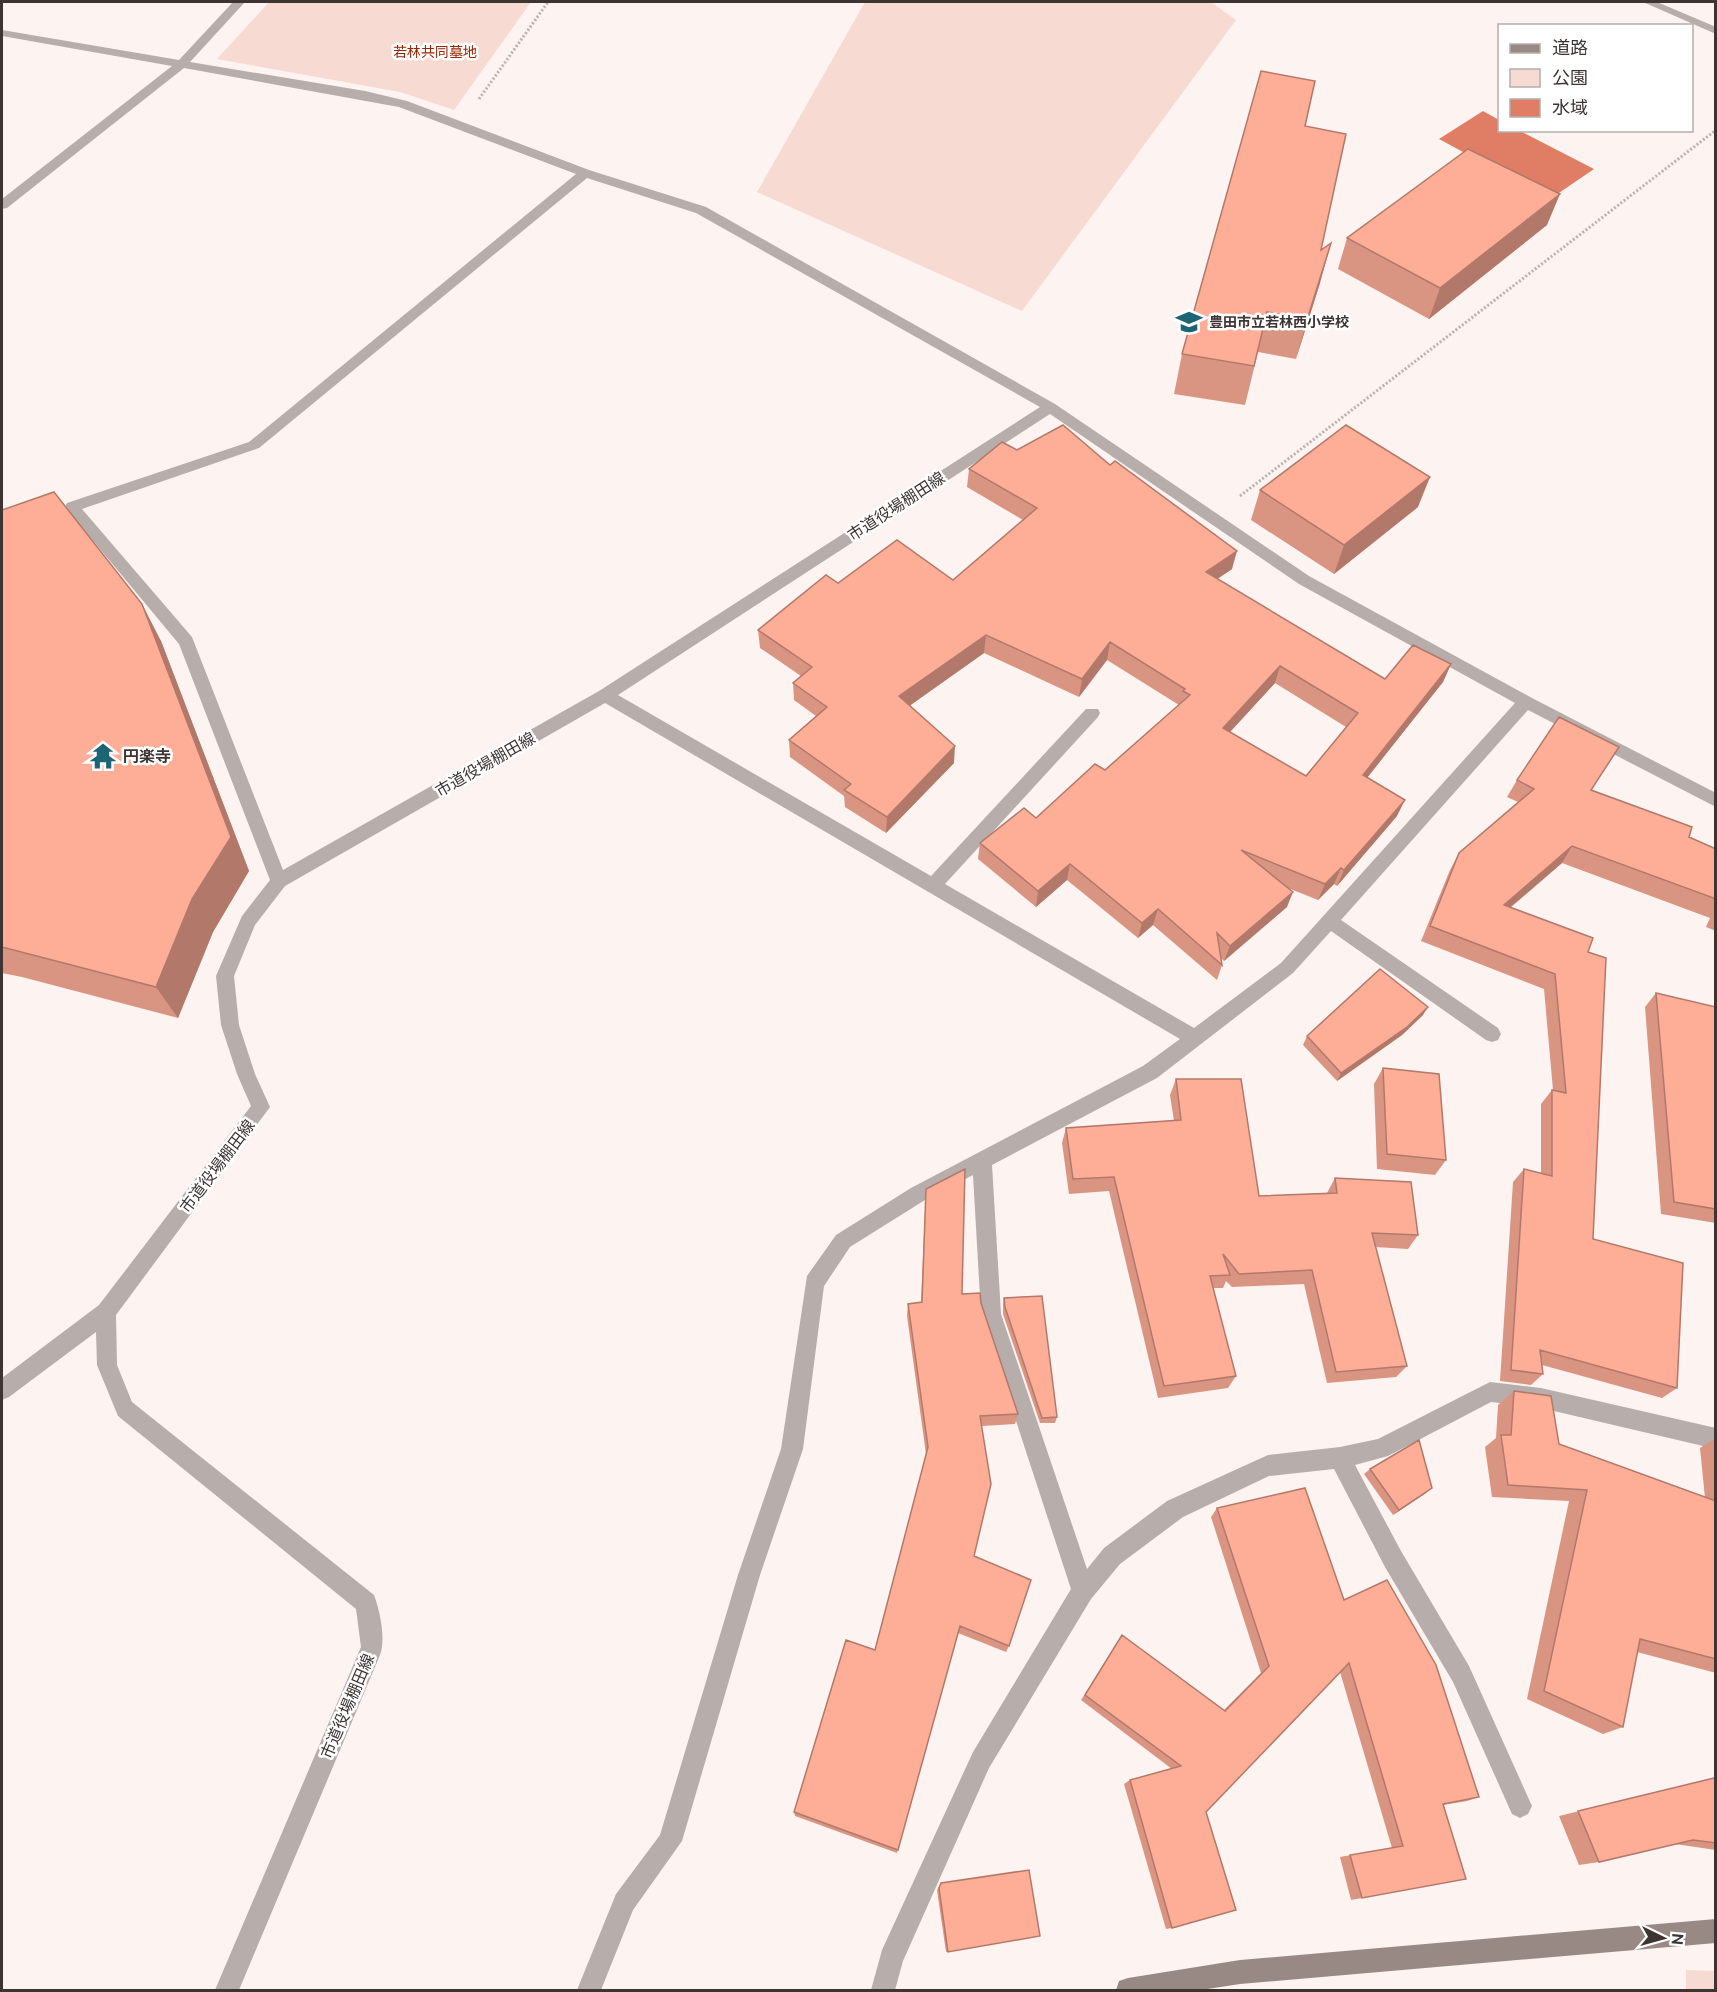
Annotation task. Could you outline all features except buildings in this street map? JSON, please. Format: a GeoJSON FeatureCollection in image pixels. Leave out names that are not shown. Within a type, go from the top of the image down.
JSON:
{"type":"FeatureCollection","features":[{"type":"Feature","properties":{"kind":"street"},"geometry":{"type":"LineString","coordinates":[[2,205],[180,65],[239,2]]}},
{"type":"Feature","properties":{"kind":"street"},"geometry":{"type":"LineString","coordinates":[[1649,2],[1716,31]]}},
{"type":"Feature","properties":{"kind":"street"},"geometry":{"type":"LineString","coordinates":[[2,33],[365,95],[403,104],[585,173],[701,210],[1050,406],[1304,580],[1526,702],[1716,801]]}},
{"type":"Feature","properties":{"kind":"street"},"geometry":{"type":"LineString","coordinates":[[279,881],[186,641],[67,508],[254,445],[585,173]]}},
{"type":"Feature","properties":{"kind":"street","name":"市道役場棚田線"},"geometry":{"type":"LineString","coordinates":[[227,1990],[372,1647],[366,1603],[125,1409],[107,1365],[106,1312],[261,1107],[246,1074],[230,1025],[225,976],[248,921],[279,881],[605,695],[1050,406]]}},
{"type":"Feature","properties":{"kind":"street"},"geometry":{"type":"LineString","coordinates":[[605,695],[1196,1039]]}},
{"type":"Feature","properties":{"kind":"street"},"geometry":{"type":"LineString","coordinates":[[589,1990],[624,1902],[670,1841],[749,1575],[792,1449],[814,1283],[843,1241],[918,1194],[1150,1072],[1287,968],[1331,922],[1526,702]]}},
{"type":"Feature","properties":{"kind":"street"},"geometry":{"type":"LineString","coordinates":[[933,886],[1092,712]]}},
{"type":"Feature","properties":{"kind":"street"},"geometry":{"type":"LineString","coordinates":[[1331,922],[1492,1034]]}},
{"type":"Feature","properties":{"kind":"street"},"geometry":{"type":"LineString","coordinates":[[982,1161],[991,1314],[1083,1591]]}},
{"type":"Feature","properties":{"kind":"street"},"geometry":{"type":"LineString","coordinates":[[2,1390],[106,1312]]}},
{"type":"Feature","properties":{"kind":"street"},"geometry":{"type":"LineString","coordinates":[[883,1990],[891,1959],[981,1760],[1083,1591],[1112,1556],[1175,1509],[1268,1466],[1340,1458],[1381,1449],[1490,1392],[1541,1398],[1716,1439]]}},
{"type":"Feature","properties":{"kind":"street"},"geometry":{"type":"LineString","coordinates":[[1340,1458],[1393,1560],[1461,1674],[1520,1806]]}},
{"type":"Feature","properties":{"kind":"street"},"geometry":{"type":"LineString","coordinates":[[1128,1990],[1240,1972],[1716,1931]]}},
{"type":"Feature","properties":{"kind":"path"},"geometry":{"type":"LineString","coordinates":[[459,126],[548,2]]}},
{"type":"Feature","properties":{"kind":"path"},"geometry":{"type":"LineString","coordinates":[[1213,516],[1716,130]]}},
{"type":"Feature","properties":{"kind":"green space","name":"若林共同墓地"},"geometry":{"type":"Polygon","coordinates":[[[269,2],[531,2],[454,110],[400,92],[217,59],[269,2]]]}},
{"type":"Feature","properties":{"kind":"green space"},"geometry":{"type":"Polygon","coordinates":[[[865,2],[1211,2],[1236,20],[1022,311],[757,192],[865,2]]]}},
{"type":"Feature","properties":{"kind":"green space"},"geometry":{"type":"Polygon","coordinates":[[[1686,1970],[1715,1971],[1715,1990],[1686,1990],[1686,1970]]]}},
{"type":"Feature","properties":{"kind":"water"},"geometry":{"type":"Polygon","coordinates":[[[1483,111],[1498,119],[1498,132],[1522,132],[1594,169],[1550,199],[1439,139],[1483,111]]]}},
{"type":"Feature","properties":{"kind":"place","name":"豊田市立若林西小学校"},"geometry":{"type":"Point","coordinates":[1189,322]}},
{"type":"Feature","properties":{"kind":"place","name":"円楽寺"},"geometry":{"type":"Point","coordinates":[103,756]}}]}
